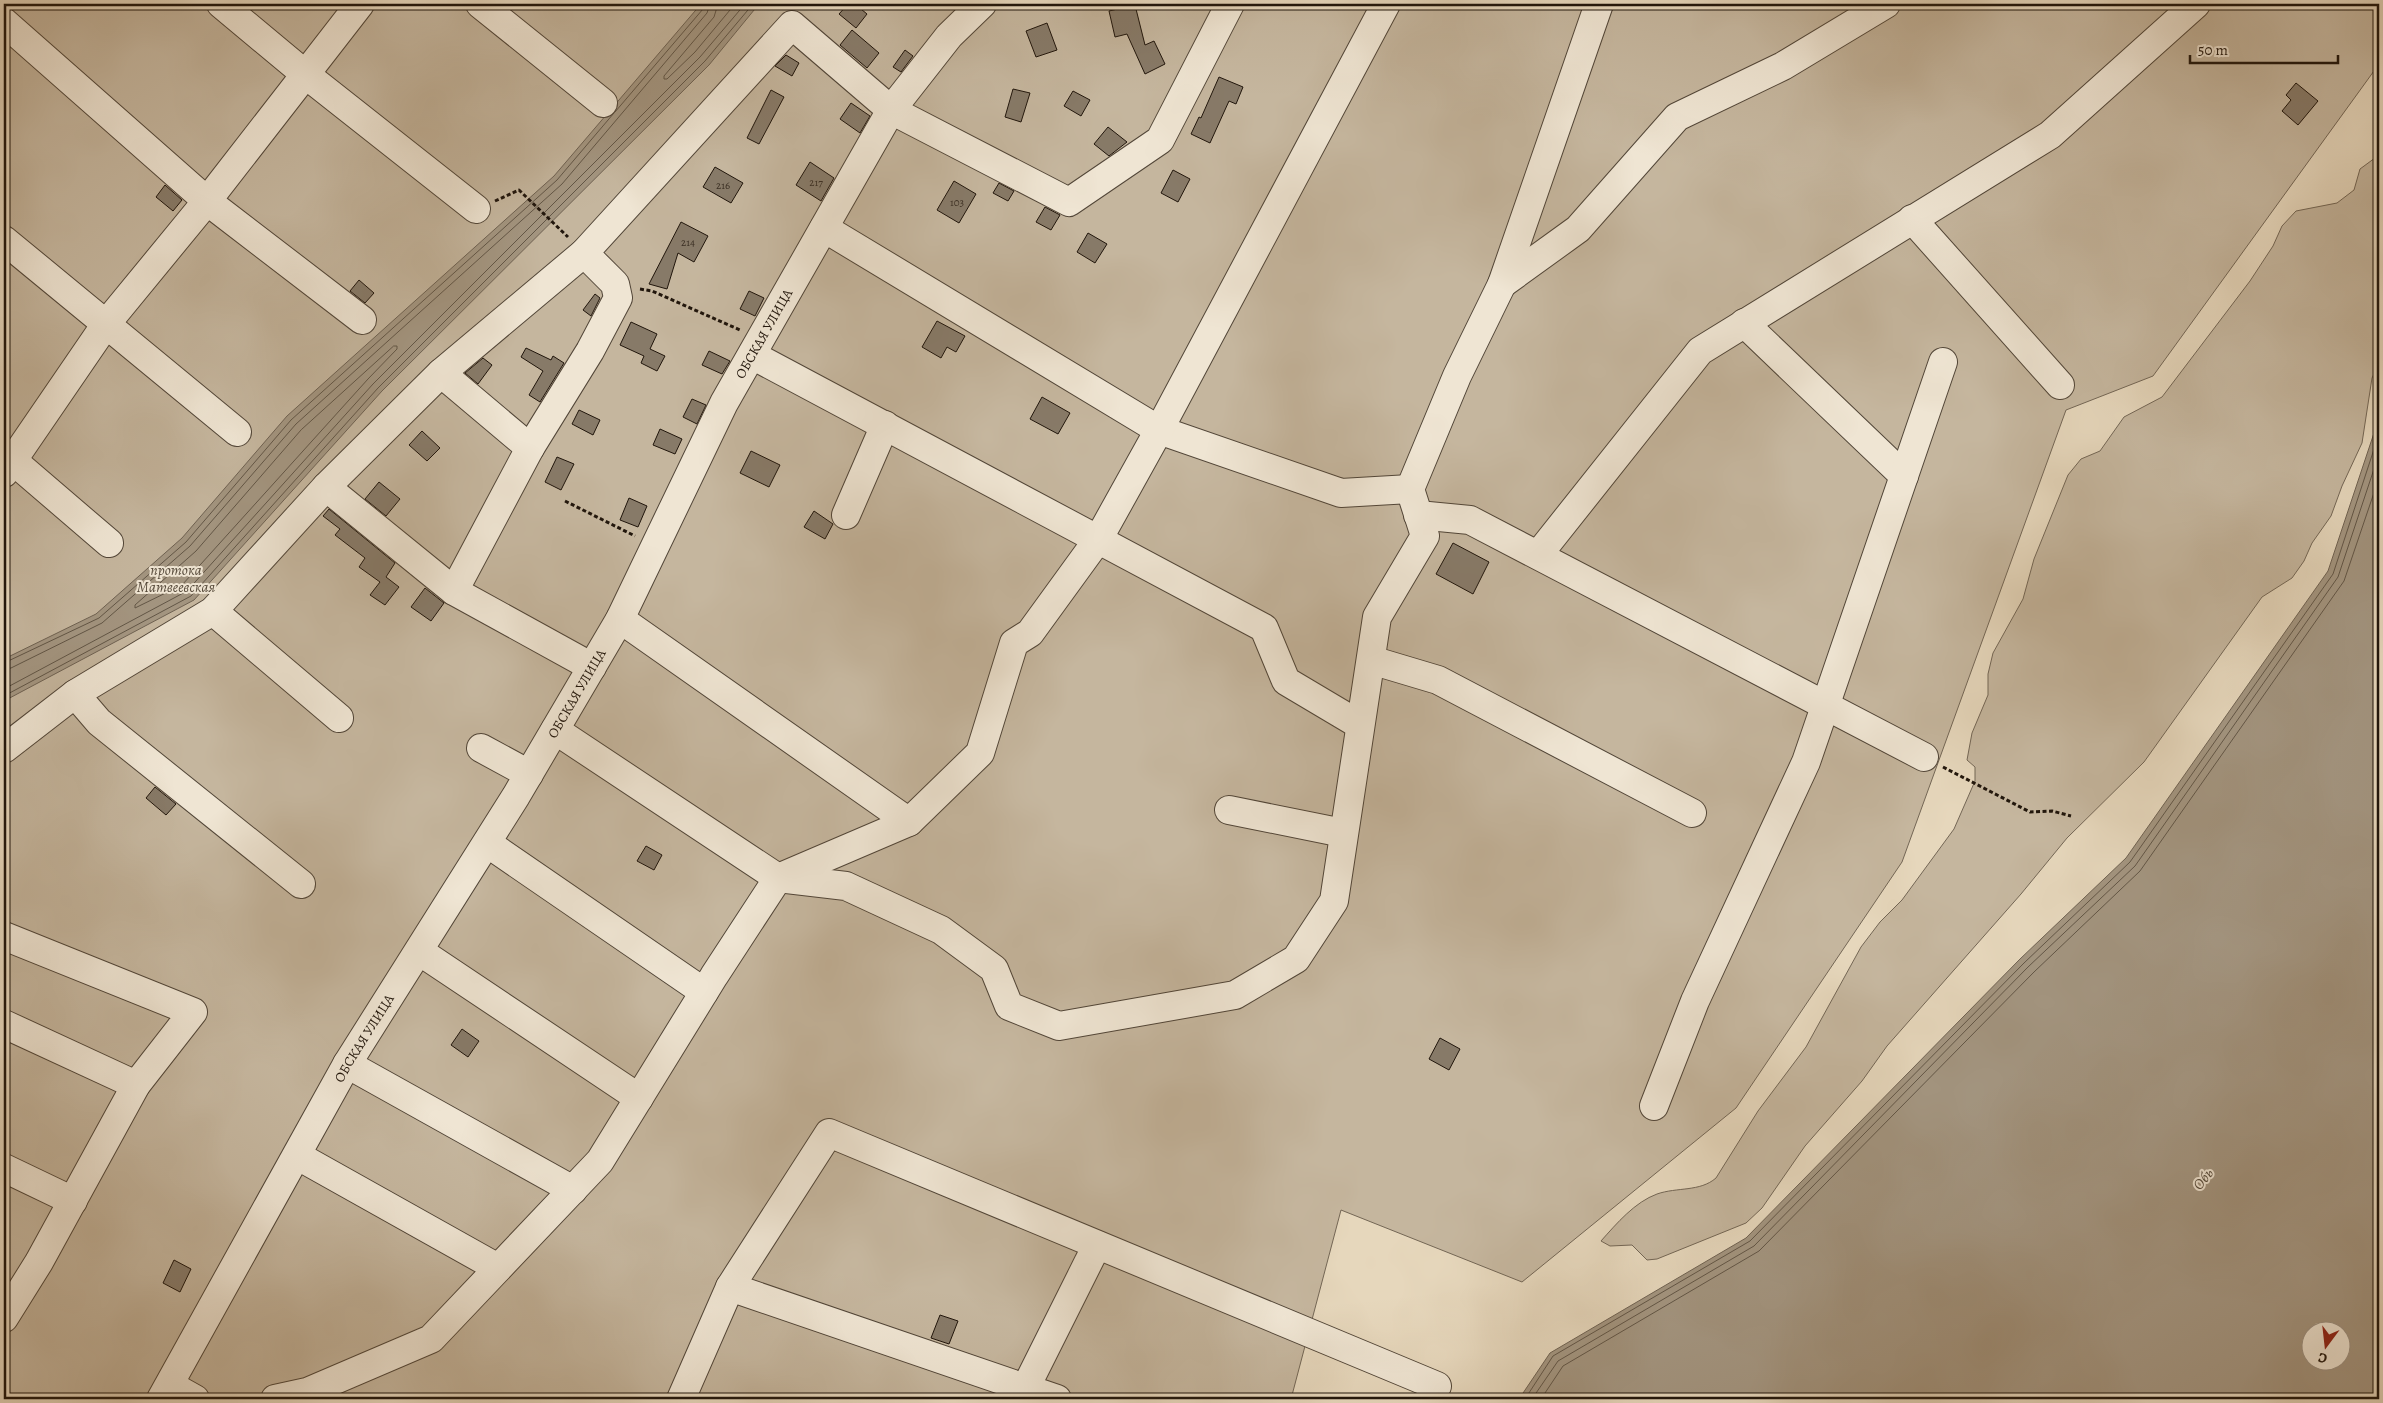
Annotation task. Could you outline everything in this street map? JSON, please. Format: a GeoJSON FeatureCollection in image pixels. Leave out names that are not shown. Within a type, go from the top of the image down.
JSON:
{"type":"FeatureCollection","features":[{"type":"Feature","properties":{"kind":"street"},"geometry":{"type":"LineString","coordinates":[[221,4],[305,74],[476,209]]}},
{"type":"Feature","properties":{"kind":"street"},"geometry":{"type":"LineString","coordinates":[[109,543],[7,462],[106,324],[207,200],[360,4]]}},
{"type":"Feature","properties":{"kind":"street"},"geometry":{"type":"LineString","coordinates":[[480,4],[603,103]]}},
{"type":"Feature","properties":{"kind":"street","name":"ОБСКАЯ УЛИЦА"},"geometry":{"type":"LineString","coordinates":[[165,1392],[298,1156],[347,1064],[487,843],[620,619],[724,404],[890,110],[949,36],[982,4]]}},
{"type":"Feature","properties":{"kind":"street"},"geometry":{"type":"LineString","coordinates":[[4,749],[75,694],[213,611],[326,487],[441,373],[584,253],[792,25],[890,110],[1070,202],[1160,140],[1230,4]]}},
{"type":"Feature","properties":{"kind":"street"},"geometry":{"type":"LineString","coordinates":[[275,1399],[307,1392],[431,1339],[600,1162],[704,992],[778,878],[909,822],[980,753],[1014,643],[1030,633],[1099,538],[1160,430],[1386,4]]}},
{"type":"Feature","properties":{"kind":"street"},"geometry":{"type":"LineString","coordinates":[[554,730],[778,878],[846,886],[941,930],[994,969],[1009,1006],[1059,1026],[1235,995],[1296,959],[1334,901],[1377,618],[1425,536],[1414,502],[1457,376],[1502,284],[1599,4]]}},
{"type":"Feature","properties":{"kind":"street"},"geometry":{"type":"LineString","coordinates":[[1502,284],[1578,229],[1677,117],[1783,66],[1886,4]]}},
{"type":"Feature","properties":{"kind":"street"},"geometry":{"type":"LineString","coordinates":[[1538,555],[1700,351],[2050,135],[2196,4]]}},
{"type":"Feature","properties":{"kind":"street"},"geometry":{"type":"LineString","coordinates":[[4,22],[207,200],[362,320]]}},
{"type":"Feature","properties":{"kind":"street"},"geometry":{"type":"LineString","coordinates":[[1912,220],[2060,386]]}},
{"type":"Feature","properties":{"kind":"street"},"geometry":{"type":"LineString","coordinates":[[824,228],[1160,430],[1341,493],[1414,502],[1470,520],[1924,757]]}},
{"type":"Feature","properties":{"kind":"street"},"geometry":{"type":"LineString","coordinates":[[4,240],[237,432]]}},
{"type":"Feature","properties":{"kind":"street"},"geometry":{"type":"LineString","coordinates":[[454,591],[530,448],[590,351],[618,298],[615,284],[584,253]]}},
{"type":"Feature","properties":{"kind":"street"},"geometry":{"type":"LineString","coordinates":[[1744,323],[1904,476]]}},
{"type":"Feature","properties":{"kind":"street"},"geometry":{"type":"LineString","coordinates":[[752,355],[1099,538],[1264,628],[1286,682],[1360,725]]}},
{"type":"Feature","properties":{"kind":"street"},"geometry":{"type":"LineString","coordinates":[[1654,1106],[1695,1001],[1806,762],[1943,362]]}},
{"type":"Feature","properties":{"kind":"street"},"geometry":{"type":"LineString","coordinates":[[441,373],[530,448]]}},
{"type":"Feature","properties":{"kind":"street"},"geometry":{"type":"LineString","coordinates":[[846,515],[885,425]]}},
{"type":"Feature","properties":{"kind":"street"},"geometry":{"type":"LineString","coordinates":[[326,487],[454,591],[592,667]]}},
{"type":"Feature","properties":{"kind":"street"},"geometry":{"type":"LineString","coordinates":[[213,611],[339,718]]}},
{"type":"Feature","properties":{"kind":"street"},"geometry":{"type":"LineString","coordinates":[[620,619],[909,822]]}},
{"type":"Feature","properties":{"kind":"street"},"geometry":{"type":"LineString","coordinates":[[1370,660],[1438,680],[1692,813]]}},
{"type":"Feature","properties":{"kind":"street"},"geometry":{"type":"LineString","coordinates":[[75,694],[99,722],[301,884]]}},
{"type":"Feature","properties":{"kind":"street"},"geometry":{"type":"LineString","coordinates":[[481,748],[529,774]]}},
{"type":"Feature","properties":{"kind":"street"},"geometry":{"type":"LineString","coordinates":[[1229,810],[1343,833]]}},
{"type":"Feature","properties":{"kind":"street"},"geometry":{"type":"LineString","coordinates":[[487,843],[704,992]]}},
{"type":"Feature","properties":{"kind":"street"},"geometry":{"type":"LineString","coordinates":[[4,936],[193,1012],[136,1085],[40,1262],[4,1318]]}},
{"type":"Feature","properties":{"kind":"street"},"geometry":{"type":"LineString","coordinates":[[418,951],[639,1098]]}},
{"type":"Feature","properties":{"kind":"street"},"geometry":{"type":"LineString","coordinates":[[4,1024],[136,1085]]}},
{"type":"Feature","properties":{"kind":"street"},"geometry":{"type":"LineString","coordinates":[[347,1064],[573,1190]]}},
{"type":"Feature","properties":{"kind":"street"},"geometry":{"type":"LineString","coordinates":[[682,1399],[730,1287],[829,1133],[1437,1386]]}},
{"type":"Feature","properties":{"kind":"street"},"geometry":{"type":"LineString","coordinates":[[298,1156],[498,1268]]}},
{"type":"Feature","properties":{"kind":"street"},"geometry":{"type":"LineString","coordinates":[[4,1168],[73,1201]]}},
{"type":"Feature","properties":{"kind":"street"},"geometry":{"type":"LineString","coordinates":[[1022,1393],[1097,1245]]}},
{"type":"Feature","properties":{"kind":"street"},"geometry":{"type":"LineString","coordinates":[[730,1287],[1022,1393],[1057,1399]]}},
{"type":"Feature","properties":{"kind":"street"},"geometry":{"type":"LineString","coordinates":[[165,1392],[195,1399]]}},
{"type":"Feature","properties":{"kind":"path"},"geometry":{"type":"LineString","coordinates":[[519,190],[584,253]]}},
{"type":"Feature","properties":{"kind":"path"},"geometry":{"type":"LineString","coordinates":[[615,284],[652,291],[719,319],[750,335],[752,355]]}},
{"type":"Feature","properties":{"kind":"path"},"geometry":{"type":"LineString","coordinates":[[565,501],[655,546]]}},
{"type":"Feature","properties":{"kind":"path"},"geometry":{"type":"LineString","coordinates":[[1924,757],[2030,812],[2052,811],[2071,816]]}},
{"type":"Feature","properties":{"kind":"shaded area"},"geometry":{"type":"Polygon","coordinates":[[[4,4],[2379,4],[2379,64],[2153,376],[2066,410],[1902,862],[1736,1108],[1522,1282],[1341,1210],[1291,1399],[4,1399],[4,4]]]}},
{"type":"Feature","properties":{"kind":"shaded area"},"geometry":{"type":"Polygon","coordinates":[[[2379,155],[2379,364],[2372,378],[2362,443],[2342,486],[2331,516],[2312,543],[2304,561],[2292,578],[2262,597],[2144,762],[2067,838],[2021,894],[1887,1046],[1862,1081],[1805,1146],[1762,1208],[1746,1223],[1657,1259],[1647,1260],[1632,1245],[1610,1246],[1601,1241],[1613,1227],[1641,1202],[1657,1194],[1696,1187],[1716,1178],[1758,1111],[1806,1047],[1861,947],[1880,922],[1902,900],[1954,829],[1975,781],[1975,767],[1967,760],[1972,733],[1988,695],[1988,674],[1993,653],[2023,599],[2034,559],[2068,475],[2081,459],[2100,451],[2124,417],[2162,397],[2250,281],[2273,246],[2282,226],[2296,211],[2337,203],[2354,190],[2360,169],[2379,155]]]}},
{"type":"Feature","properties":{"kind":"water","name":"протока Матвеевская"},"geometry":{"type":"Polygon","coordinates":[[[701,4],[759,4],[709,65],[382,391],[194,600],[4,701],[4,659],[96,614],[182,538],[287,416],[554,176],[701,4]]]}},
{"type":"Feature","properties":{"kind":"water","name":"Обь"},"geometry":{"type":"Polygon","coordinates":[[[2379,418],[2379,1399],[1519,1399],[1550,1353],[1746,1238],[2020,959],[2126,858],[2328,571],[2379,418]]]}},
{"type":"Feature","properties":{"kind":"building"},"geometry":{"type":"Polygon","coordinates":[[[848,4],[855,4],[867,14],[856,28],[839,14],[848,4]]]}},
{"type":"Feature","properties":{"kind":"building"},"geometry":{"type":"Polygon","coordinates":[[[1135,5],[1145,45],[1154,41],[1165,64],[1145,74],[1127,34],[1115,37],[1109,11],[1135,5]]]}},
{"type":"Feature","properties":{"kind":"building"},"geometry":{"type":"Polygon","coordinates":[[[1047,23],[1057,50],[1036,57],[1026,31],[1047,23]]]}},
{"type":"Feature","properties":{"kind":"building"},"geometry":{"type":"Polygon","coordinates":[[[852,30],[879,53],[867,68],[840,45],[852,30]]]}},
{"type":"Feature","properties":{"kind":"building"},"geometry":{"type":"Polygon","coordinates":[[[905,50],[913,56],[901,72],[893,67],[905,50]]]}},
{"type":"Feature","properties":{"kind":"building"},"geometry":{"type":"Polygon","coordinates":[[[786,55],[799,63],[792,76],[775,66],[786,55]]]}},
{"type":"Feature","properties":{"kind":"building"},"geometry":{"type":"Polygon","coordinates":[[[1219,77],[1243,87],[1236,104],[1229,101],[1210,143],[1191,134],[1199,117],[1201,118],[1219,77]]]}},
{"type":"Feature","properties":{"kind":"building"},"geometry":{"type":"Polygon","coordinates":[[[2296,83],[2318,101],[2298,125],[2282,111],[2291,100],[2286,95],[2296,83]]]}},
{"type":"Feature","properties":{"kind":"building"},"geometry":{"type":"Polygon","coordinates":[[[1013,89],[1030,93],[1021,122],[1005,117],[1013,89]]]}},
{"type":"Feature","properties":{"kind":"building"},"geometry":{"type":"Polygon","coordinates":[[[771,90],[784,97],[759,144],[747,138],[771,90]]]}},
{"type":"Feature","properties":{"kind":"building"},"geometry":{"type":"Polygon","coordinates":[[[1073,91],[1090,100],[1081,116],[1064,106],[1073,91]]]}},
{"type":"Feature","properties":{"kind":"building"},"geometry":{"type":"Polygon","coordinates":[[[851,103],[870,116],[860,133],[840,119],[851,103]]]}},
{"type":"Feature","properties":{"kind":"building"},"geometry":{"type":"Polygon","coordinates":[[[1108,127],[1127,142],[1109,156],[1094,144],[1108,127]]]}},
{"type":"Feature","properties":{"kind":"building"},"geometry":{"type":"Polygon","coordinates":[[[810,162],[834,178],[821,201],[796,185],[810,162]]]}},
{"type":"Feature","properties":{"kind":"building"},"geometry":{"type":"Polygon","coordinates":[[[715,167],[743,183],[731,203],[703,187],[715,167]]]}},
{"type":"Feature","properties":{"kind":"building"},"geometry":{"type":"Polygon","coordinates":[[[1173,170],[1190,179],[1178,202],[1161,193],[1173,170]]]}},
{"type":"Feature","properties":{"kind":"building"},"geometry":{"type":"Polygon","coordinates":[[[954,181],[976,194],[959,223],[937,210],[954,181]]]}},
{"type":"Feature","properties":{"kind":"building"},"geometry":{"type":"Polygon","coordinates":[[[999,183],[1014,191],[1008,201],[993,193],[999,183]]]}},
{"type":"Feature","properties":{"kind":"building"},"geometry":{"type":"Polygon","coordinates":[[[165,185],[182,200],[173,211],[156,197],[165,185]]]}},
{"type":"Feature","properties":{"kind":"building"},"geometry":{"type":"Polygon","coordinates":[[[1045,207],[1060,215],[1051,230],[1036,222],[1045,207]]]}},
{"type":"Feature","properties":{"kind":"building"},"geometry":{"type":"Polygon","coordinates":[[[681,222],[708,236],[694,262],[678,253],[667,289],[649,284],[681,222]]]}},
{"type":"Feature","properties":{"kind":"building"},"geometry":{"type":"Polygon","coordinates":[[[1088,233],[1107,244],[1095,263],[1077,252],[1088,233]]]}},
{"type":"Feature","properties":{"kind":"building"},"geometry":{"type":"Polygon","coordinates":[[[359,280],[374,293],[365,303],[350,291],[359,280]]]}},
{"type":"Feature","properties":{"kind":"building"},"geometry":{"type":"Polygon","coordinates":[[[749,291],[764,298],[755,316],[740,309],[749,291]]]}},
{"type":"Feature","properties":{"kind":"building"},"geometry":{"type":"Polygon","coordinates":[[[595,294],[600,298],[591,316],[583,310],[595,294]]]}},
{"type":"Feature","properties":{"kind":"building"},"geometry":{"type":"Polygon","coordinates":[[[937,321],[965,336],[956,352],[947,347],[941,358],[922,347],[937,321]]]}},
{"type":"Feature","properties":{"kind":"building"},"geometry":{"type":"Polygon","coordinates":[[[631,322],[657,334],[650,349],[665,356],[657,371],[641,363],[644,356],[620,345],[631,322]]]}},
{"type":"Feature","properties":{"kind":"building"},"geometry":{"type":"Polygon","coordinates":[[[526,348],[551,360],[553,356],[564,363],[540,402],[529,395],[543,371],[521,357],[526,348]]]}},
{"type":"Feature","properties":{"kind":"building"},"geometry":{"type":"Polygon","coordinates":[[[709,351],[730,361],[722,374],[702,365],[709,351]]]}},
{"type":"Feature","properties":{"kind":"building"},"geometry":{"type":"Polygon","coordinates":[[[483,358],[492,365],[478,384],[465,373],[483,358]]]}},
{"type":"Feature","properties":{"kind":"building"},"geometry":{"type":"Polygon","coordinates":[[[1042,397],[1070,413],[1058,434],[1030,419],[1042,397]]]}},
{"type":"Feature","properties":{"kind":"building"},"geometry":{"type":"Polygon","coordinates":[[[692,399],[706,405],[697,424],[683,417],[692,399]]]}},
{"type":"Feature","properties":{"kind":"building"},"geometry":{"type":"Polygon","coordinates":[[[579,410],[600,420],[593,435],[572,424],[579,410]]]}},
{"type":"Feature","properties":{"kind":"building"},"geometry":{"type":"Polygon","coordinates":[[[660,429],[682,439],[675,454],[653,445],[660,429]]]}},
{"type":"Feature","properties":{"kind":"building"},"geometry":{"type":"Polygon","coordinates":[[[422,431],[440,448],[427,461],[409,445],[422,431]]]}},
{"type":"Feature","properties":{"kind":"building"},"geometry":{"type":"Polygon","coordinates":[[[751,451],[780,465],[769,487],[740,473],[751,451]]]}},
{"type":"Feature","properties":{"kind":"building"},"geometry":{"type":"Polygon","coordinates":[[[557,457],[574,464],[561,490],[545,482],[557,457]]]}},
{"type":"Feature","properties":{"kind":"building"},"geometry":{"type":"Polygon","coordinates":[[[379,482],[400,499],[386,516],[365,499],[379,482]]]}},
{"type":"Feature","properties":{"kind":"building"},"geometry":{"type":"Polygon","coordinates":[[[629,498],[647,506],[638,527],[620,520],[629,498]]]}},
{"type":"Feature","properties":{"kind":"building"},"geometry":{"type":"Polygon","coordinates":[[[329,509],[395,563],[386,577],[399,587],[385,605],[370,595],[380,582],[359,567],[365,558],[335,535],[340,529],[323,516],[329,509]]]}},
{"type":"Feature","properties":{"kind":"building"},"geometry":{"type":"Polygon","coordinates":[[[814,511],[833,524],[825,539],[804,527],[814,511]]]}},
{"type":"Feature","properties":{"kind":"building"},"geometry":{"type":"Polygon","coordinates":[[[1453,543],[1489,562],[1473,594],[1436,574],[1453,543]]]}},
{"type":"Feature","properties":{"kind":"building"},"geometry":{"type":"Polygon","coordinates":[[[425,588],[444,603],[431,621],[411,607],[425,588]]]}},
{"type":"Feature","properties":{"kind":"building"},"geometry":{"type":"Polygon","coordinates":[[[155,787],[176,804],[166,815],[146,798],[155,787]]]}},
{"type":"Feature","properties":{"kind":"building"},"geometry":{"type":"Polygon","coordinates":[[[646,846],[662,855],[654,870],[637,861],[646,846]]]}},
{"type":"Feature","properties":{"kind":"building"},"geometry":{"type":"Polygon","coordinates":[[[462,1029],[479,1041],[468,1057],[451,1045],[462,1029]]]}},
{"type":"Feature","properties":{"kind":"building"},"geometry":{"type":"Polygon","coordinates":[[[1440,1038],[1460,1049],[1449,1070],[1429,1059],[1440,1038]]]}},
{"type":"Feature","properties":{"kind":"building"},"geometry":{"type":"Polygon","coordinates":[[[174,1260],[191,1269],[180,1292],[163,1283],[174,1260]]]}},
{"type":"Feature","properties":{"kind":"building"},"geometry":{"type":"Polygon","coordinates":[[[940,1315],[958,1321],[949,1344],[931,1338],[940,1315]]]}}]}
